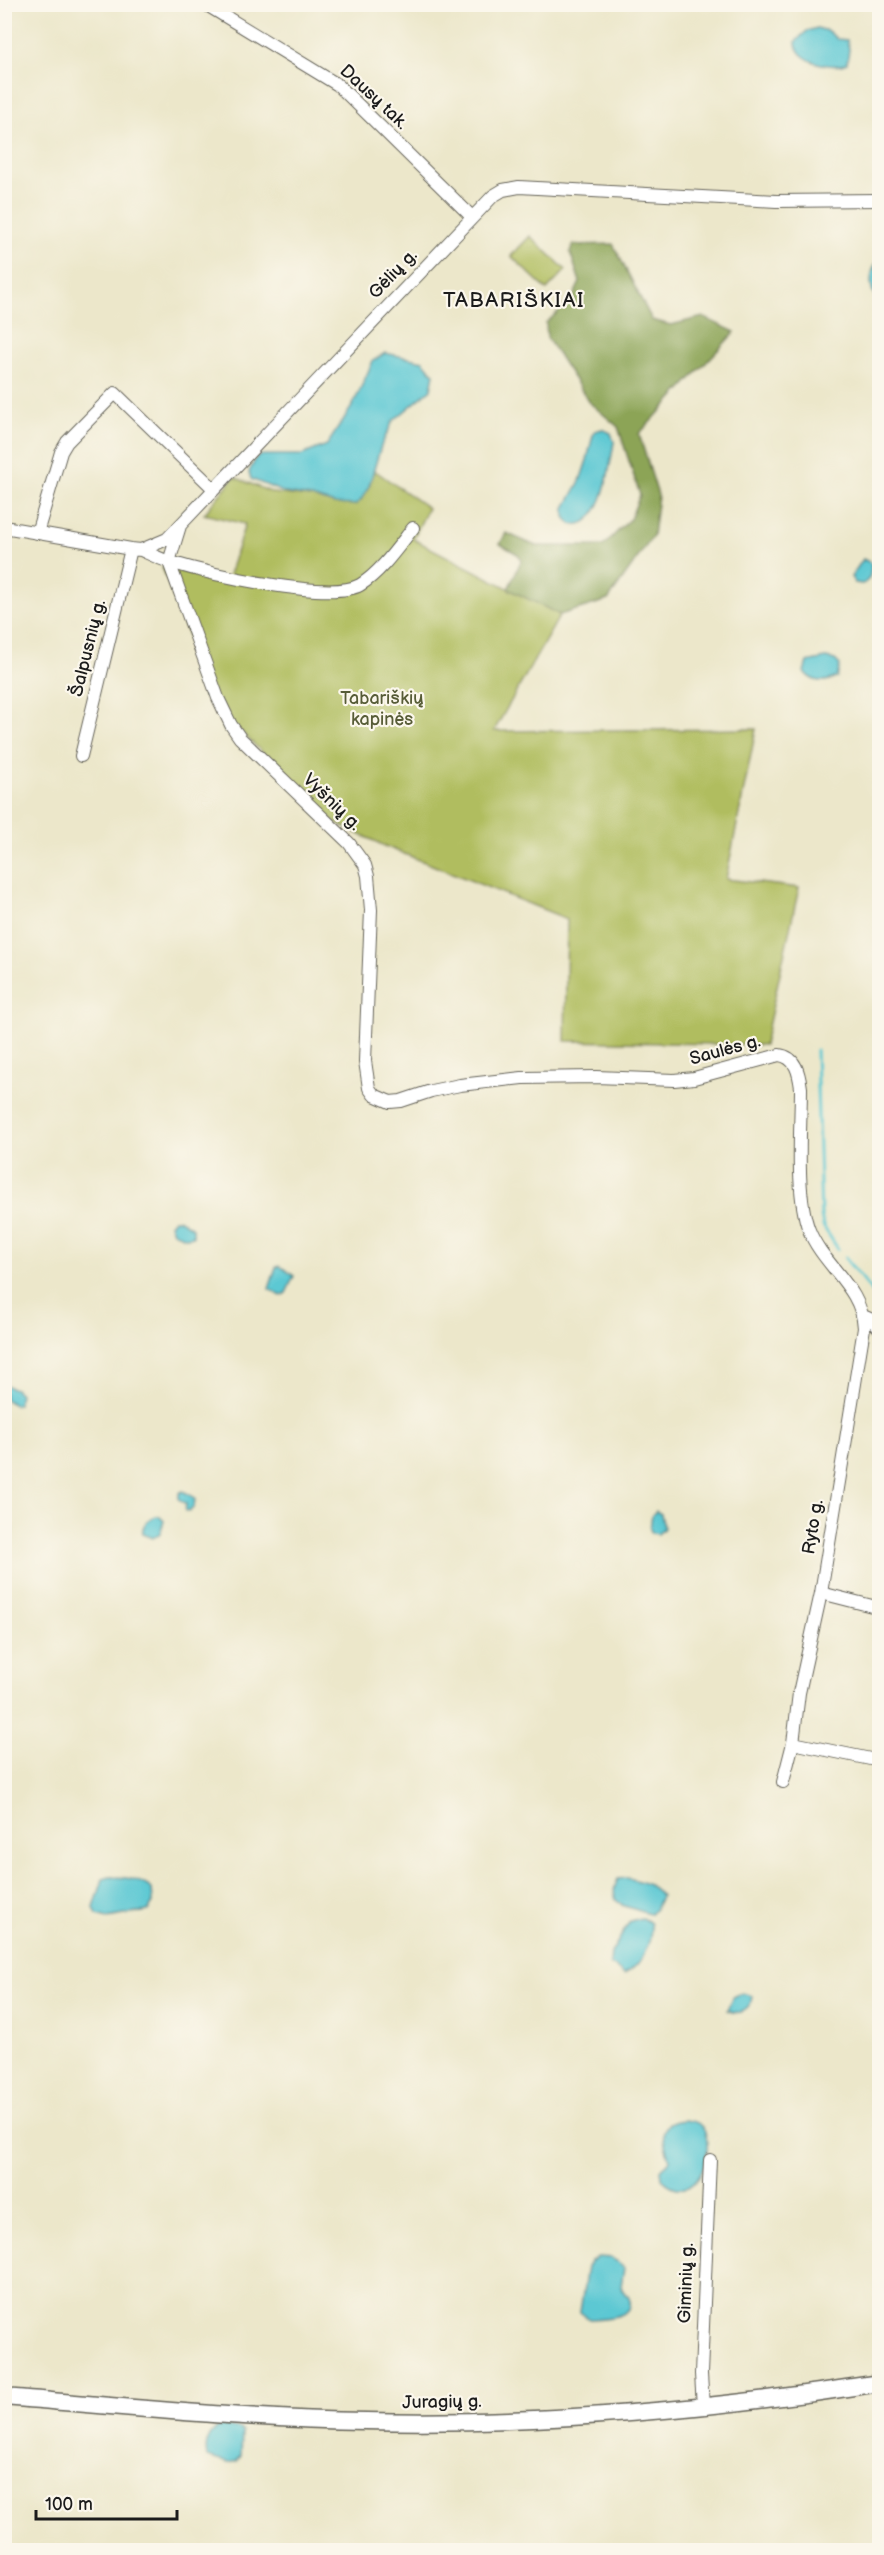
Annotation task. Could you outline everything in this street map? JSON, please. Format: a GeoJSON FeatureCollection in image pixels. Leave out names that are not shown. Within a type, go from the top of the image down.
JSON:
{"type":"FeatureCollection","features":[{"type":"Feature","properties":{"kind":"main road","name":"Juragių g."},"geometry":{"type":"LineString","coordinates":[[4,2397],[266,2418],[368,2421],[542,2419],[703,2407],[879,2383]]}},
{"type":"Feature","properties":{"kind":"street","name":"Dausų tak."},"geometry":{"type":"LineString","coordinates":[[205,4],[338,85],[472,217]]}},
{"type":"Feature","properties":{"kind":"street","name":"Gėlių g."},"geometry":{"type":"LineString","coordinates":[[136,549],[167,539],[492,196],[503,190],[519,187],[776,201],[879,200]]}},
{"type":"Feature","properties":{"kind":"street"},"geometry":{"type":"LineString","coordinates":[[36,533],[61,452],[67,441],[115,393],[214,489]]}},
{"type":"Feature","properties":{"kind":"street"},"geometry":{"type":"LineString","coordinates":[[169,562],[180,526]]}},
{"type":"Feature","properties":{"kind":"street"},"geometry":{"type":"LineString","coordinates":[[4,527],[136,549],[169,562],[286,588],[344,588],[360,585],[371,576],[413,528]]}},
{"type":"Feature","properties":{"kind":"street","name":"Šalpusnių g."},"geometry":{"type":"LineString","coordinates":[[81,756],[136,549]]}},
{"type":"Feature","properties":{"kind":"street","name":"Vyšnių g."},"geometry":{"type":"LineString","coordinates":[[169,562],[218,698],[231,725],[240,738],[349,843],[365,865],[371,910],[365,1061],[366,1078],[374,1095]]}},
{"type":"Feature","properties":{"kind":"street","name":"Saulės g."},"geometry":{"type":"LineString","coordinates":[[374,1095],[382,1100],[401,1101],[431,1090],[531,1078],[596,1077],[674,1080],[694,1077],[769,1056],[787,1056],[795,1064],[801,1088],[802,1191],[809,1230],[816,1244],[849,1287],[861,1307],[863,1316],[872,1320],[879,1329]]}},
{"type":"Feature","properties":{"kind":"street","name":"Ryto g."},"geometry":{"type":"LineString","coordinates":[[783,1782],[793,1743],[799,1693],[821,1593],[864,1328],[863,1316]]}},
{"type":"Feature","properties":{"kind":"street"},"geometry":{"type":"LineString","coordinates":[[821,1593],[879,1608]]}},
{"type":"Feature","properties":{"kind":"street"},"geometry":{"type":"LineString","coordinates":[[793,1743],[879,1761]]}},
{"type":"Feature","properties":{"kind":"street","name":"Giminių g."},"geometry":{"type":"LineString","coordinates":[[703,2407],[701,2374],[710,2160]]}},
{"type":"Feature","properties":{"kind":"green space"},"geometry":{"type":"Polygon","coordinates":[[[530,236],[566,270],[547,290],[511,256],[530,236]]]}},
{"type":"Feature","properties":{"kind":"green space"},"geometry":{"type":"Polygon","coordinates":[[[613,244],[652,320],[671,325],[703,317],[735,332],[639,434],[658,495],[653,536],[608,600],[560,615],[508,589],[521,561],[519,555],[500,544],[506,533],[536,546],[603,546],[630,519],[640,495],[618,427],[590,403],[547,338],[546,323],[572,299],[580,282],[570,252],[573,245],[613,244]]]}},
{"type":"Feature","properties":{"kind":"green space","name":"Tabariškių kapinės"},"geometry":{"type":"Polygon","coordinates":[[[374,470],[428,508],[413,539],[560,615],[494,731],[756,729],[726,879],[799,888],[764,1045],[565,1041],[567,919],[387,847],[334,822],[237,728],[225,731],[162,567],[227,581],[245,524],[204,514],[234,477],[273,493],[311,497],[335,504],[369,486],[374,470]]]}},
{"type":"Feature","properties":{"kind":"water"},"geometry":{"type":"Polygon","coordinates":[[[817,28],[828,31],[837,39],[847,40],[849,49],[847,63],[824,65],[801,54],[796,41],[807,31],[817,28]]]}},
{"type":"Feature","properties":{"kind":"water"},"geometry":{"type":"Polygon","coordinates":[[[879,259],[879,298],[877,298],[872,289],[871,278],[879,259]]]}},
{"type":"Feature","properties":{"kind":"water"},"geometry":{"type":"Polygon","coordinates":[[[385,353],[423,361],[434,374],[431,389],[393,421],[381,446],[369,486],[361,500],[355,505],[335,504],[285,493],[251,479],[249,472],[256,458],[262,455],[302,455],[327,445],[353,405],[373,361],[385,353]]]}},
{"type":"Feature","properties":{"kind":"water"},"geometry":{"type":"Polygon","coordinates":[[[602,429],[611,433],[614,442],[603,494],[591,517],[582,523],[571,524],[565,517],[565,508],[580,481],[593,435],[595,431],[602,429]]]}},
{"type":"Feature","properties":{"kind":"water"},"geometry":{"type":"Polygon","coordinates":[[[863,559],[871,563],[870,575],[865,583],[855,583],[851,577],[863,559]]]}},
{"type":"Feature","properties":{"kind":"water"},"geometry":{"type":"Polygon","coordinates":[[[826,658],[835,660],[840,665],[837,677],[819,681],[804,672],[807,662],[826,658]]]}},
{"type":"Feature","properties":{"kind":"water"},"geometry":{"type":"Polygon","coordinates":[[[174,1219],[193,1228],[193,1236],[186,1237],[173,1232],[170,1224],[174,1219]]]}},
{"type":"Feature","properties":{"kind":"water"},"geometry":{"type":"Polygon","coordinates":[[[280,1266],[294,1276],[286,1293],[281,1296],[269,1289],[276,1267],[280,1266]]]}},
{"type":"Feature","properties":{"kind":"water"},"geometry":{"type":"Polygon","coordinates":[[[4,1385],[15,1389],[20,1394],[18,1404],[14,1405],[5,1399],[4,1385]]]}},
{"type":"Feature","properties":{"kind":"water"},"geometry":{"type":"Polygon","coordinates":[[[183,1491],[195,1498],[194,1507],[189,1512],[185,1511],[186,1504],[179,1499],[179,1493],[183,1491]]]}},
{"type":"Feature","properties":{"kind":"water"},"geometry":{"type":"Polygon","coordinates":[[[656,1511],[661,1514],[664,1528],[658,1534],[652,1533],[650,1529],[652,1515],[656,1511]]]}},
{"type":"Feature","properties":{"kind":"water"},"geometry":{"type":"Polygon","coordinates":[[[155,1516],[159,1516],[164,1521],[160,1533],[153,1538],[143,1534],[143,1528],[155,1516]]]}},
{"type":"Feature","properties":{"kind":"water"},"geometry":{"type":"Polygon","coordinates":[[[5,1523],[12,1527],[11,1539],[5,1544],[5,1523]]]}},
{"type":"Feature","properties":{"kind":"water"},"geometry":{"type":"Polygon","coordinates":[[[110,1877],[132,1879],[152,1889],[153,1903],[148,1911],[107,1918],[97,1915],[94,1908],[103,1879],[110,1877]]]}},
{"type":"Feature","properties":{"kind":"water"},"geometry":{"type":"Polygon","coordinates":[[[626,1878],[645,1883],[658,1892],[661,1896],[655,1910],[649,1914],[622,1905],[616,1900],[614,1890],[618,1879],[626,1878]]]}},
{"type":"Feature","properties":{"kind":"water"},"geometry":{"type":"Polygon","coordinates":[[[643,1918],[651,1923],[648,1946],[641,1960],[624,1974],[610,1964],[611,1953],[630,1921],[643,1918]]]}},
{"type":"Feature","properties":{"kind":"water"},"geometry":{"type":"Polygon","coordinates":[[[742,1993],[752,1996],[747,2009],[740,2012],[727,2010],[733,1997],[742,1993]]]}},
{"type":"Feature","properties":{"kind":"water"},"geometry":{"type":"Polygon","coordinates":[[[685,2120],[698,2123],[705,2132],[706,2158],[702,2171],[695,2181],[686,2187],[675,2187],[662,2179],[661,2170],[670,2160],[664,2133],[669,2124],[685,2120]]]}},
{"type":"Feature","properties":{"kind":"water"},"geometry":{"type":"Polygon","coordinates":[[[598,2257],[612,2258],[624,2268],[621,2286],[629,2298],[630,2305],[623,2314],[589,2319],[580,2312],[587,2267],[598,2257]]]}},
{"type":"Feature","properties":{"kind":"water"},"geometry":{"type":"Polygon","coordinates":[[[221,2426],[240,2429],[242,2432],[241,2456],[237,2461],[228,2463],[207,2457],[208,2438],[221,2426]]]}},
{"type":"Feature","properties":{"kind":"waterway"},"geometry":{"type":"LineString","coordinates":[[816,1050],[821,1215],[823,1226],[838,1249]]}},
{"type":"Feature","properties":{"kind":"waterway"},"geometry":{"type":"LineString","coordinates":[[845,1258],[880,1301]]}},
{"type":"Feature","properties":{"kind":"district","name":"TABARIŠKIAI"},"geometry":{"type":"Point","coordinates":[514,300]}}]}
